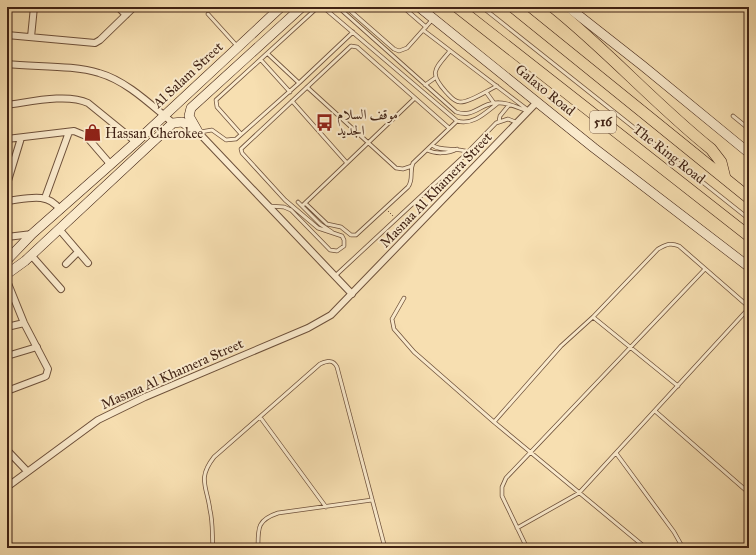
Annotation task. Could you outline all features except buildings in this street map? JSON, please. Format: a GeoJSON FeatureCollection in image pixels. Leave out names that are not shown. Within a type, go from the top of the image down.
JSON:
{"type":"FeatureCollection","features":[{"type":"Feature","properties":{"kind":"highway","name":"The Ring Road"},"geometry":{"type":"LineString","coordinates":[[457,7],[749,236]]}},
{"type":"Feature","properties":{"kind":"highway","name":"The Ring Road"},"geometry":{"type":"LineString","coordinates":[[513,7],[749,198]]}},
{"type":"Feature","properties":{"kind":"highway"},"geometry":{"type":"LineString","coordinates":[[552,7],[603,48],[632,78],[711,149],[721,162],[725,178]]}},
{"type":"Feature","properties":{"kind":"street"},"geometry":{"type":"LineString","coordinates":[[31,37],[34,7]]}},
{"type":"Feature","properties":{"kind":"street"},"geometry":{"type":"LineString","coordinates":[[118,7],[126,15]]}},
{"type":"Feature","properties":{"kind":"street"},"geometry":{"type":"LineString","coordinates":[[7,35],[95,42],[100,40],[134,7]]}},
{"type":"Feature","properties":{"kind":"street"},"geometry":{"type":"LineString","coordinates":[[302,7],[189,110],[190,118],[199,132],[352,294]]}},
{"type":"Feature","properties":{"kind":"street","name":"Galaxo Road"},"geometry":{"type":"LineString","coordinates":[[419,7],[537,102],[749,266]]}},
{"type":"Feature","properties":{"kind":"street"},"geometry":{"type":"LineString","coordinates":[[568,7],[644,66],[749,154]]}},
{"type":"Feature","properties":{"kind":"street","name":"Al Salam Street"},"geometry":{"type":"LineString","coordinates":[[7,260],[32,234],[111,165],[238,48],[277,8]]}},
{"type":"Feature","properties":{"kind":"street"},"geometry":{"type":"LineString","coordinates":[[217,83],[223,61]]}},
{"type":"Feature","properties":{"kind":"street"},"geometry":{"type":"LineString","coordinates":[[7,64],[86,70],[100,73],[126,86],[174,123]]}},
{"type":"Feature","properties":{"kind":"street"},"geometry":{"type":"LineString","coordinates":[[7,105],[66,99],[81,100],[88,103],[136,142]]}},
{"type":"Feature","properties":{"kind":"street","name":"Masnaa Al Khamera Street"},"geometry":{"type":"LineString","coordinates":[[7,487],[98,420],[145,397],[308,328],[331,315],[537,102]]}},
{"type":"Feature","properties":{"kind":"street","name":"Al Salam Street"},"geometry":{"type":"LineString","coordinates":[[7,274],[19,266],[174,123],[182,122],[199,132]]}},
{"type":"Feature","properties":{"kind":"street"},"geometry":{"type":"LineString","coordinates":[[45,198],[69,132]]}},
{"type":"Feature","properties":{"kind":"street"},"geometry":{"type":"LineString","coordinates":[[7,139],[80,132],[86,136],[111,165]]}},
{"type":"Feature","properties":{"kind":"street"},"geometry":{"type":"LineString","coordinates":[[7,184],[21,138]]}},
{"type":"Feature","properties":{"kind":"street"},"geometry":{"type":"LineString","coordinates":[[7,201],[45,198],[57,204],[60,210]]}},
{"type":"Feature","properties":{"kind":"street"},"geometry":{"type":"LineString","coordinates":[[59,229],[88,263]]}},
{"type":"Feature","properties":{"kind":"street"},"geometry":{"type":"LineString","coordinates":[[7,237],[32,234]]}},
{"type":"Feature","properties":{"kind":"street"},"geometry":{"type":"LineString","coordinates":[[66,264],[78,252]]}},
{"type":"Feature","properties":{"kind":"street"},"geometry":{"type":"LineString","coordinates":[[31,255],[61,289]]}},
{"type":"Feature","properties":{"kind":"street"},"geometry":{"type":"LineString","coordinates":[[7,281],[24,322],[47,365],[46,376],[7,391]]}},
{"type":"Feature","properties":{"kind":"street"},"geometry":{"type":"LineString","coordinates":[[7,327],[24,322]]}},
{"type":"Feature","properties":{"kind":"street"},"geometry":{"type":"LineString","coordinates":[[7,356],[37,347]]}},
{"type":"Feature","properties":{"kind":"street"},"geometry":{"type":"LineString","coordinates":[[7,450],[27,471]]}},
{"type":"Feature","properties":{"kind":"lane"},"geometry":{"type":"LineString","coordinates":[[241,134],[217,107],[216,101],[218,97],[268,54],[318,7]]}},
{"type":"Feature","properties":{"kind":"lane"},"geometry":{"type":"LineString","coordinates":[[323,7],[457,121],[466,123],[473,121],[499,103]]}},
{"type":"Feature","properties":{"kind":"lane"},"geometry":{"type":"LineString","coordinates":[[338,7],[456,112],[462,114],[472,113],[494,103],[509,105],[529,111]]}},
{"type":"Feature","properties":{"kind":"lane"},"geometry":{"type":"LineString","coordinates":[[346,7],[396,51],[405,50],[433,19]]}},
{"type":"Feature","properties":{"kind":"lane"},"geometry":{"type":"LineString","coordinates":[[403,7],[426,27]]}},
{"type":"Feature","properties":{"kind":"lane"},"geometry":{"type":"LineString","coordinates":[[482,7],[749,219]]}},
{"type":"Feature","properties":{"kind":"lane"},"geometry":{"type":"LineString","coordinates":[[208,14],[238,48]]}},
{"type":"Feature","properties":{"kind":"lane"},"geometry":{"type":"LineString","coordinates":[[423,30],[529,111]]}},
{"type":"Feature","properties":{"kind":"lane"},"geometry":{"type":"LineString","coordinates":[[199,132],[214,131],[228,141],[236,139],[290,92],[353,32]]}},
{"type":"Feature","properties":{"kind":"lane"},"geometry":{"type":"LineString","coordinates":[[269,206],[284,207],[291,210],[330,250],[337,251],[344,246],[344,240],[340,234],[320,230],[285,200],[241,152],[242,147],[349,48],[356,46],[449,128]]}},
{"type":"Feature","properties":{"kind":"lane"},"geometry":{"type":"LineString","coordinates":[[425,85],[434,78],[436,68],[450,51]]}},
{"type":"Feature","properties":{"kind":"lane"},"geometry":{"type":"LineString","coordinates":[[268,54],[299,83]]}},
{"type":"Feature","properties":{"kind":"lane"},"geometry":{"type":"LineString","coordinates":[[261,60],[290,92]]}},
{"type":"Feature","properties":{"kind":"lane"},"geometry":{"type":"LineString","coordinates":[[434,78],[457,102],[465,102],[497,86]]}},
{"type":"Feature","properties":{"kind":"lane"},"geometry":{"type":"LineString","coordinates":[[307,87],[396,168],[403,169],[412,166],[426,150],[457,121]]}},
{"type":"Feature","properties":{"kind":"lane"},"geometry":{"type":"LineString","coordinates":[[486,92],[494,103]]}},
{"type":"Feature","properties":{"kind":"lane"},"geometry":{"type":"LineString","coordinates":[[302,206],[415,98]]}},
{"type":"Feature","properties":{"kind":"lane"},"geometry":{"type":"LineString","coordinates":[[292,101],[347,163]]}},
{"type":"Feature","properties":{"kind":"lane"},"geometry":{"type":"LineString","coordinates":[[335,276],[468,152],[499,121],[502,113],[509,105]]}},
{"type":"Feature","properties":{"kind":"lane"},"geometry":{"type":"LineString","coordinates":[[733,116],[749,130]]}},
{"type":"Feature","properties":{"kind":"lane"},"geometry":{"type":"LineString","coordinates":[[499,121],[508,119],[518,123]]}},
{"type":"Feature","properties":{"kind":"lane"},"geometry":{"type":"LineString","coordinates":[[432,145],[438,148],[457,149],[468,152]]}},
{"type":"Feature","properties":{"kind":"lane"},"geometry":{"type":"LineString","coordinates":[[426,150],[446,152],[457,149]]}},
{"type":"Feature","properties":{"kind":"lane"},"geometry":{"type":"LineString","coordinates":[[305,203],[327,224],[341,227],[353,236],[358,234],[410,185],[412,180],[412,166]]}},
{"type":"Feature","properties":{"kind":"lane"},"geometry":{"type":"LineString","coordinates":[[298,202],[315,219],[334,233]]}},
{"type":"Feature","properties":{"kind":"lane"},"geometry":{"type":"LineString","coordinates":[[312,222],[315,219]]}},
{"type":"Feature","properties":{"kind":"lane"},"geometry":{"type":"LineString","coordinates":[[494,422],[561,346],[593,317],[658,249],[666,244],[673,243],[679,246],[749,308],[579,493],[517,528]]}},
{"type":"Feature","properties":{"kind":"lane"},"geometry":{"type":"LineString","coordinates":[[527,548],[502,496],[502,487],[506,478],[705,269]]}},
{"type":"Feature","properties":{"kind":"lane"},"geometry":{"type":"LineString","coordinates":[[404,298],[392,319],[394,329],[414,352],[494,422],[646,548]]}},
{"type":"Feature","properties":{"kind":"lane"},"geometry":{"type":"LineString","coordinates":[[593,317],[678,386]]}},
{"type":"Feature","properties":{"kind":"lane"},"geometry":{"type":"LineString","coordinates":[[213,548],[210,510],[204,489],[204,473],[214,456],[320,364],[329,361],[333,362],[337,367],[385,548]]}},
{"type":"Feature","properties":{"kind":"lane"},"geometry":{"type":"LineString","coordinates":[[655,411],[749,493]]}},
{"type":"Feature","properties":{"kind":"lane"},"geometry":{"type":"LineString","coordinates":[[260,416],[326,506]]}},
{"type":"Feature","properties":{"kind":"lane"},"geometry":{"type":"LineString","coordinates":[[616,453],[674,532],[681,547]]}},
{"type":"Feature","properties":{"kind":"lane"},"geometry":{"type":"LineString","coordinates":[[258,548],[258,531],[261,522],[267,517],[278,513],[372,500]]}},
{"type":"Feature","properties":{"kind":"path"},"geometry":{"type":"LineString","coordinates":[[386,208],[396,220]]}},
{"type":"Feature","properties":{"kind":"place","name":"موقف السلام الجديد"},"geometry":{"type":"Point","coordinates":[324,122]}},
{"type":"Feature","properties":{"kind":"place","name":"Hassan Cherokee"},"geometry":{"type":"Point","coordinates":[92,133]}}]}
